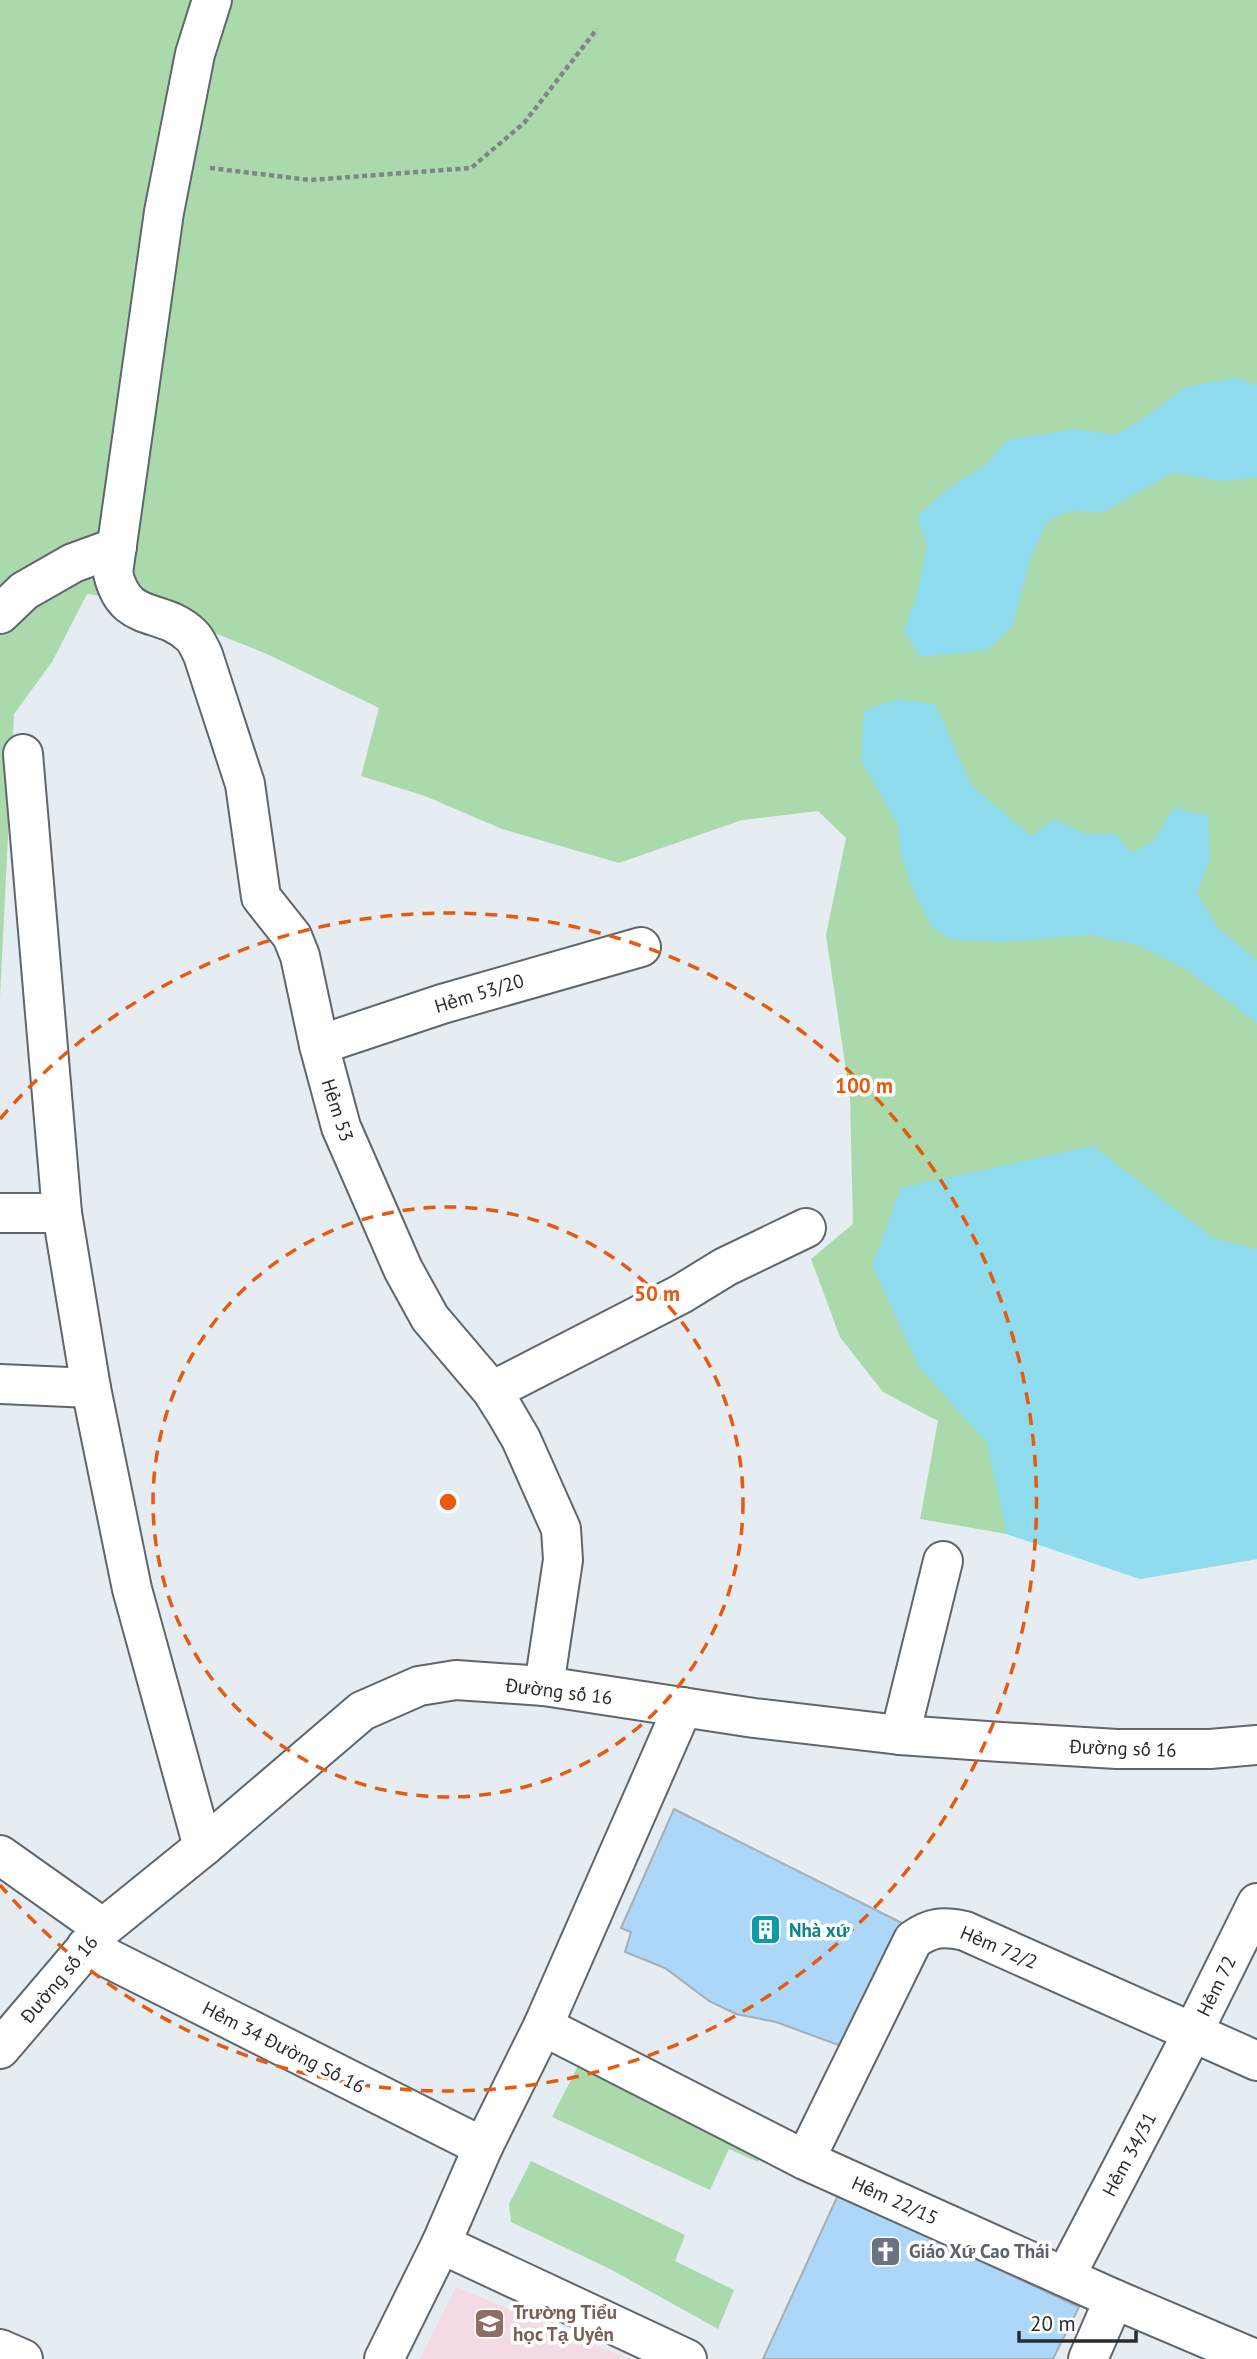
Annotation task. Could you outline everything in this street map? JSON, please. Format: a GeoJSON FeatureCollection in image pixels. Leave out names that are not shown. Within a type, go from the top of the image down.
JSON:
{"type":"FeatureCollection","features":[{"type":"Feature","properties":{"kind":"street","name":"Hẻm 53"},"geometry":{"type":"LineString","coordinates":[[212,0],[195,54],[164,212],[113,573],[116,589],[125,602],[145,614],[177,625],[193,637],[203,655],[245,784],[261,897],[292,936],[300,956],[319,1045],[341,1127],[402,1269],[430,1318],[492,1391],[521,1439],[561,1529],[563,1560],[544,1686]]}},
{"type":"Feature","properties":{"kind":"street"},"geometry":{"type":"LineString","coordinates":[[0,614],[24,592],[73,563],[117,547]]}},
{"type":"Feature","properties":{"kind":"street"},"geometry":{"type":"LineString","coordinates":[[23,754],[62,1213],[90,1388],[132,1589],[203,1847]]}},
{"type":"Feature","properties":{"kind":"street","name":"Hẻm 53/20"},"geometry":{"type":"LineString","coordinates":[[319,1045],[442,1004],[641,947]]}},
{"type":"Feature","properties":{"kind":"street"},"geometry":{"type":"LineString","coordinates":[[0,1213],[62,1213]]}},
{"type":"Feature","properties":{"kind":"street"},"geometry":{"type":"LineString","coordinates":[[492,1391],[669,1301],[725,1267],[806,1228]]}},
{"type":"Feature","properties":{"kind":"street"},"geometry":{"type":"LineString","coordinates":[[0,1384],[90,1388]]}},
{"type":"Feature","properties":{"kind":"street"},"geometry":{"type":"LineString","coordinates":[[900,1735],[943,1561]]}},
{"type":"Feature","properties":{"kind":"street","name":"Đường số 16"},"geometry":{"type":"LineString","coordinates":[[0,2049],[94,1937],[362,1711],[393,1695],[419,1686],[456,1680],[544,1686],[754,1718],[900,1735],[1117,1749],[1210,1749],[1257,1745]]}},
{"type":"Feature","properties":{"kind":"street"},"geometry":{"type":"LineString","coordinates":[[384,2359],[543,2026],[683,1707]]}},
{"type":"Feature","properties":{"kind":"street","name":"Hẻm 34 Đường Số 16"},"geometry":{"type":"LineString","coordinates":[[0,1854],[94,1937],[483,2147]]}},
{"type":"Feature","properties":{"kind":"street","name":"Hẻm 72"},"geometry":{"type":"LineString","coordinates":[[1193,2032],[1257,1903]]}},
{"type":"Feature","properties":{"kind":"street","name":"Hẻm 72/2"},"geometry":{"type":"LineString","coordinates":[[805,2160],[913,1940],[926,1930],[945,1926],[964,1931],[1257,2061]]}},
{"type":"Feature","properties":{"kind":"street","name":"Hẻm 22/15"},"geometry":{"type":"LineString","coordinates":[[543,2026],[805,2160],[1114,2299],[1255,2359]]}},
{"type":"Feature","properties":{"kind":"street","name":"Hẻm 34/31"},"geometry":{"type":"LineString","coordinates":[[1065,2277],[1193,2032]]}},
{"type":"Feature","properties":{"kind":"street"},"geometry":{"type":"LineString","coordinates":[[441,2244],[687,2359]]}},
{"type":"Feature","properties":{"kind":"street"},"geometry":{"type":"LineString","coordinates":[[1088,2359],[1114,2299]]}},
{"type":"Feature","properties":{"kind":"street"},"geometry":{"type":"LineString","coordinates":[[0,2349],[23,2359]]}},
{"type":"Feature","properties":{"kind":"path"},"geometry":{"type":"LineString","coordinates":[[175,164],[310,180],[471,168],[524,123],[597,29]]}},
{"type":"Feature","properties":{"kind":"shaded area","name":"Trường Tiểu học Tạ Uyên"},"geometry":{"type":"Polygon","coordinates":[[[456,2287],[629,2359],[420,2359],[456,2287]]]}},
{"type":"Feature","properties":{"kind":"green space"},"geometry":{"type":"Polygon","coordinates":[[[0,0],[1257,0],[1257,1559],[1140,1579],[1007,1534],[920,1519],[938,1421],[883,1392],[840,1337],[811,1259],[853,1224],[850,1097],[826,935],[846,838],[818,811],[742,820],[619,863],[502,829],[425,796],[361,776],[379,708],[267,654],[217,634],[159,604],[87,594],[52,662],[14,714],[0,998],[0,0]]]}},
{"type":"Feature","properties":{"kind":"green space"},"geometry":{"type":"Polygon","coordinates":[[[583,2056],[768,2143],[758,2162],[729,2149],[710,2190],[552,2117],[583,2056]]]}},
{"type":"Feature","properties":{"kind":"green space"},"geometry":{"type":"Polygon","coordinates":[[[531,2161],[685,2235],[675,2261],[734,2290],[718,2329],[610,2269],[511,2222],[509,2204],[531,2161]]]}},
{"type":"Feature","properties":{"kind":"water"},"geometry":{"type":"Polygon","coordinates":[[[1236,378],[1257,385],[1257,478],[1219,481],[1174,472],[1103,512],[1068,511],[1047,522],[1031,556],[1013,625],[988,650],[920,657],[904,631],[917,595],[927,546],[917,516],[949,488],[986,465],[1007,440],[1076,429],[1116,435],[1185,387],[1236,378]]]}},
{"type":"Feature","properties":{"kind":"water"},"geometry":{"type":"Polygon","coordinates":[[[899,699],[935,704],[971,785],[1031,836],[1054,819],[1086,834],[1117,834],[1130,853],[1153,842],[1174,808],[1208,816],[1210,859],[1197,893],[1217,927],[1257,961],[1257,1024],[1188,970],[1137,945],[1090,935],[998,942],[949,939],[933,928],[914,893],[902,859],[898,825],[861,760],[864,711],[899,699]]]}},
{"type":"Feature","properties":{"kind":"water"},"geometry":{"type":"Polygon","coordinates":[[[1093,1146],[1213,1238],[1257,1249],[1257,1559],[1140,1579],[1007,1534],[987,1443],[919,1367],[872,1265],[901,1188],[1093,1146]]]}},
{"type":"Feature","properties":{"kind":"building","name":"Nhà xứ"},"geometry":{"type":"Polygon","coordinates":[[[674,1809],[908,1926],[844,2047],[776,2022],[736,2014],[709,2001],[665,1968],[625,1952],[631,1932],[621,1928],[674,1809]]]}},
{"type":"Feature","properties":{"kind":"building","name":"Giáo Xứ Cao Thái"},"geometry":{"type":"Polygon","coordinates":[[[838,2195],[1079,2307],[1053,2359],[763,2359],[838,2195]]]}},
{"type":"Feature","properties":{"kind":"place","name":"Nhà xứ"},"geometry":{"type":"Point","coordinates":[766,1930]}},
{"type":"Feature","properties":{"kind":"place","name":"Giáo Xứ Cao Thái"},"geometry":{"type":"Point","coordinates":[886,2251]}},
{"type":"Feature","properties":{"kind":"place","name":"Trường Tiểu học Tạ Uyên"},"geometry":{"type":"Point","coordinates":[490,2323]}}]}
